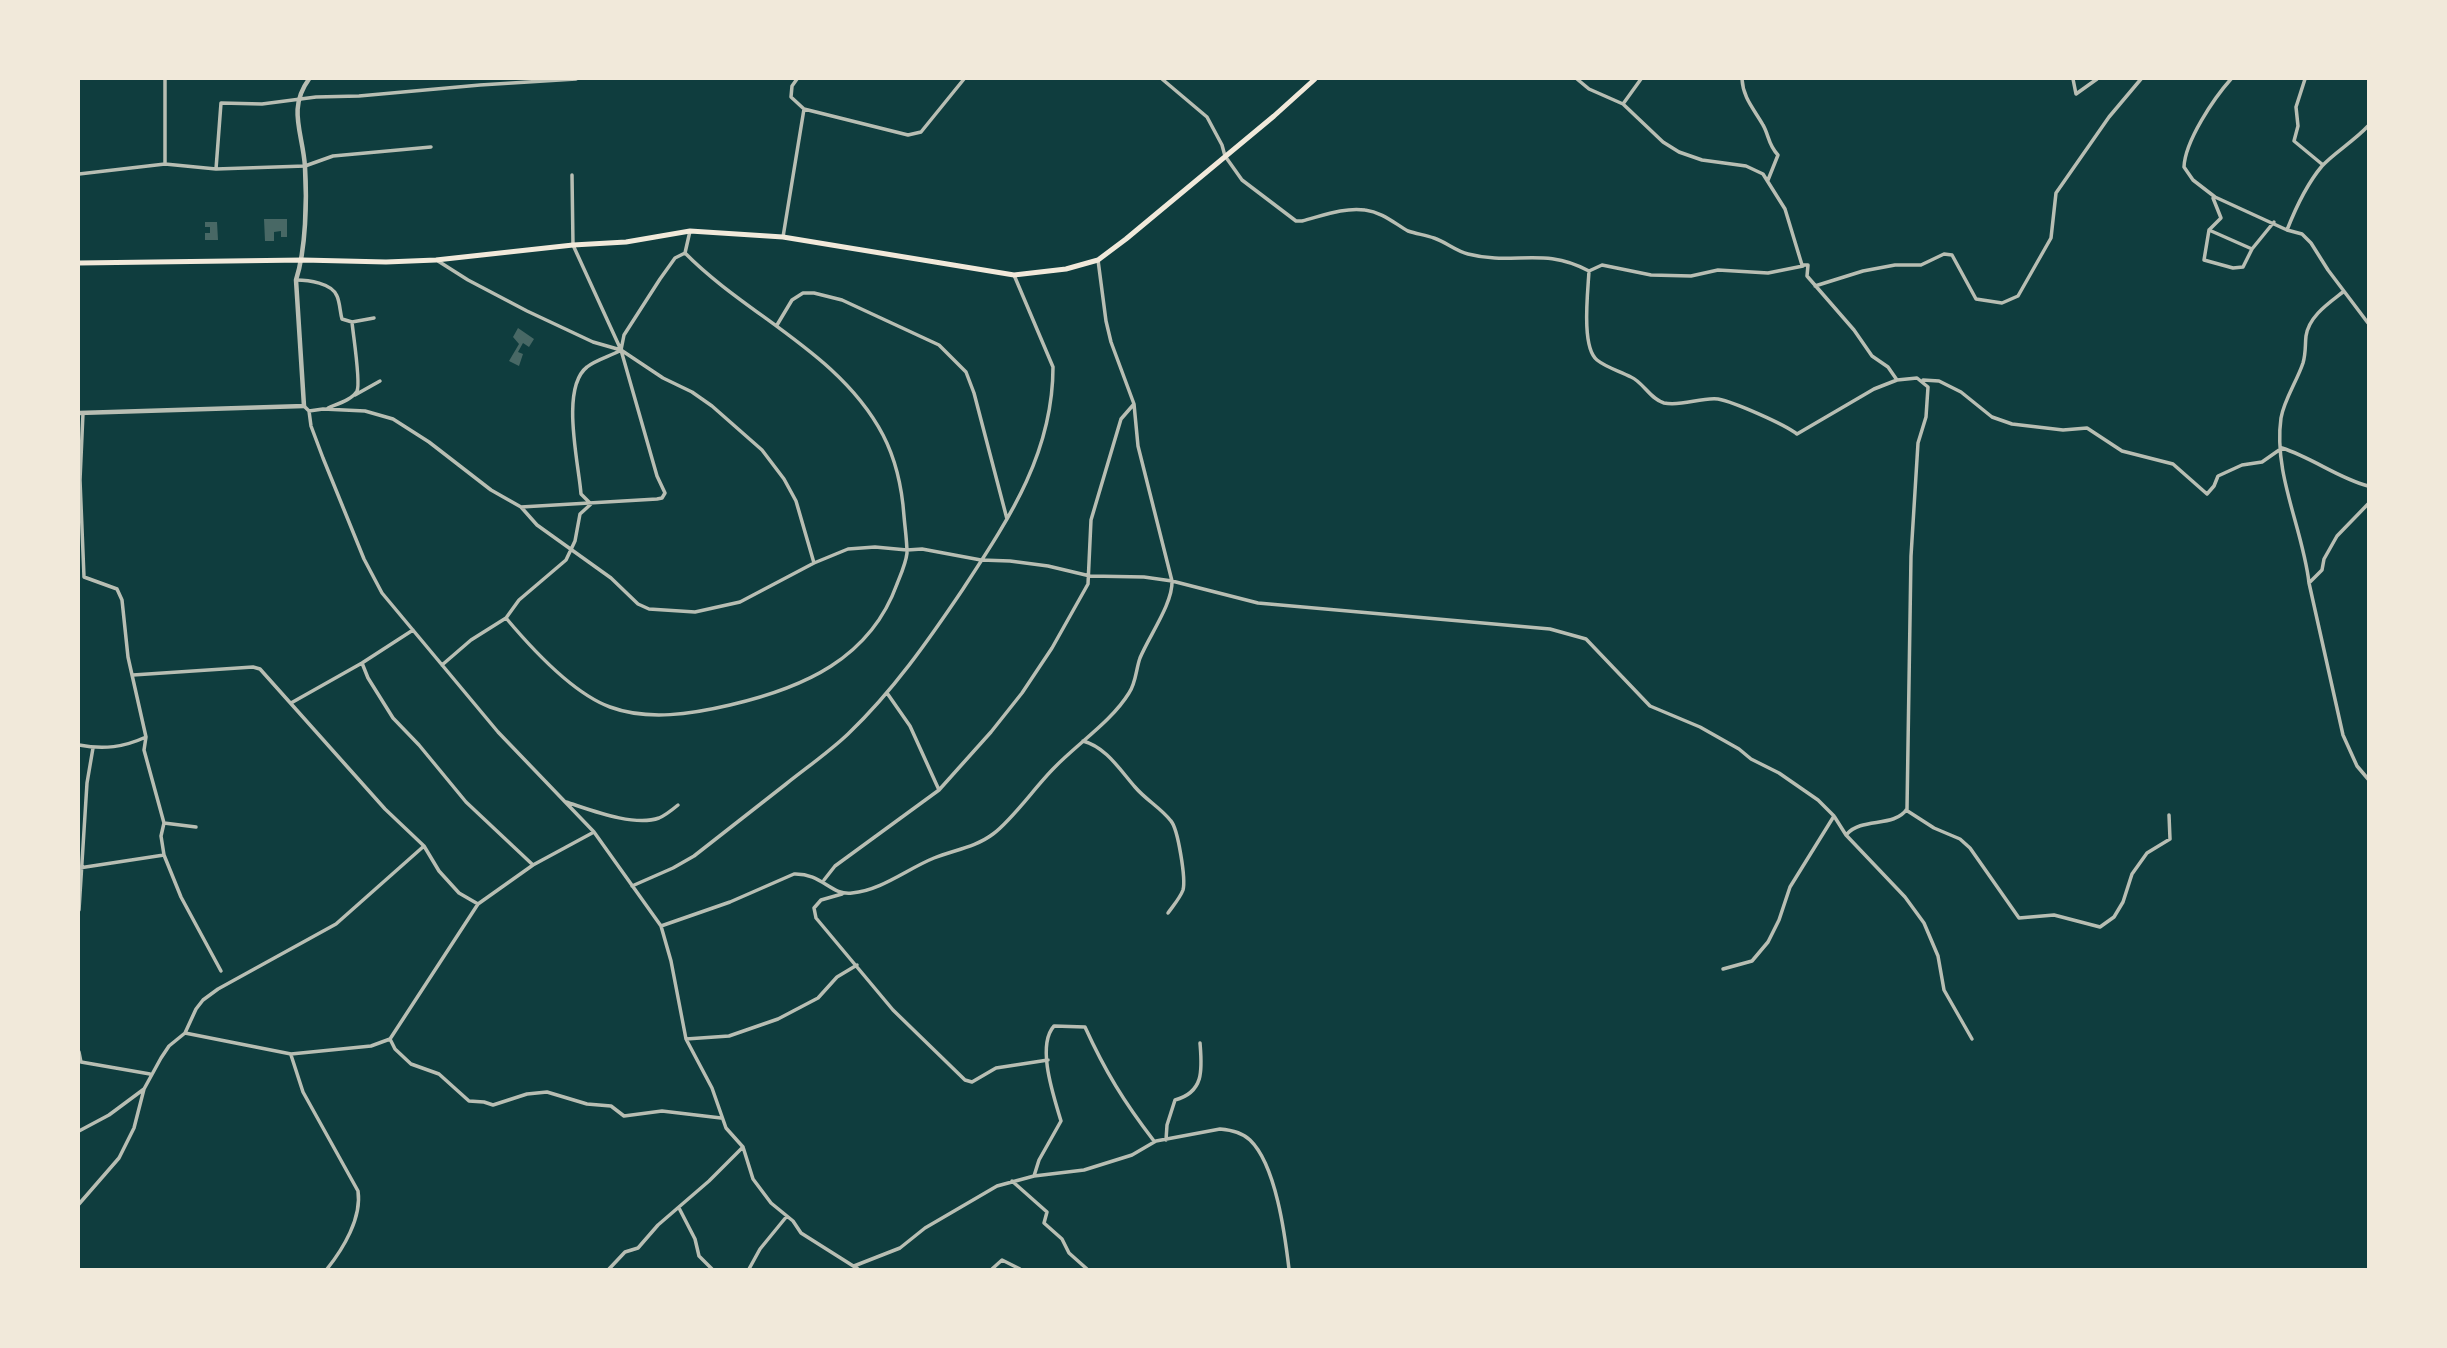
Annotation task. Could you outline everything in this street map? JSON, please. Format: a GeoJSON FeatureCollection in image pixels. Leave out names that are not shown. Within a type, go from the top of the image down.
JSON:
{"type":"FeatureCollection","features":[{"type":"Feature","properties":{"kind":"main road"},"geometry":{"type":"LineString","coordinates":[[79,263],[436,260],[626,242],[690,231],[783,237],[1014,275],[1066,270],[1098,260],[1274,116],[1315,79]]}},
{"type":"Feature","properties":{"kind":"street"},"geometry":{"type":"LineString","coordinates":[[165,79],[165,164]]}},
{"type":"Feature","properties":{"kind":"street"},"geometry":{"type":"LineString","coordinates":[[309,79],[297,100],[297,118],[305,166],[303,261],[296,281],[304,406],[309,411],[311,426],[363,559],[382,593],[498,732],[594,832],[661,926],[671,961],[686,1039],[712,1088],[726,1128],[743,1147],[753,1179],[771,1203],[787,1216],[801,1233],[856,1268],[900,1248],[925,1228],[971,1199],[1012,1181],[1102,1165],[1132,1154],[1154,1141],[1220,1129],[1230,1130],[1249,1139],[1262,1159],[1277,1197],[1289,1269]]}},
{"type":"Feature","properties":{"kind":"street"},"geometry":{"type":"LineString","coordinates":[[216,169],[221,103],[262,104],[576,79]]}},
{"type":"Feature","properties":{"kind":"street"},"geometry":{"type":"LineString","coordinates":[[797,79],[792,86],[791,97],[804,109],[908,135],[917,134],[964,79]]}},
{"type":"Feature","properties":{"kind":"street"},"geometry":{"type":"LineString","coordinates":[[1162,79],[1206,117],[1223,145],[1225,156],[1242,180],[1296,220],[1356,209],[1373,211],[1407,230],[1435,238],[1468,254],[1504,259],[1553,257],[1577,264],[1589,271]]}},
{"type":"Feature","properties":{"kind":"street"},"geometry":{"type":"LineString","coordinates":[[1577,79],[1589,89],[1623,104],[1663,142],[1679,152],[1702,160],[1746,166],[1763,174],[1785,209],[1802,265],[1808,265]]}},
{"type":"Feature","properties":{"kind":"street"},"geometry":{"type":"LineString","coordinates":[[1623,104],[1641,79]]}},
{"type":"Feature","properties":{"kind":"street"},"geometry":{"type":"LineString","coordinates":[[1742,79],[1748,105],[1765,128],[1771,149],[1778,155],[1768,181]]}},
{"type":"Feature","properties":{"kind":"street"},"geometry":{"type":"LineString","coordinates":[[2073,79],[2076,94],[2097,79]]}},
{"type":"Feature","properties":{"kind":"street"},"geometry":{"type":"LineString","coordinates":[[1815,286],[1863,271],[1927,263],[1948,253],[1976,299],[2001,303],[2018,296],[2051,238],[2056,193],[2109,117],[2141,79]]}},
{"type":"Feature","properties":{"kind":"street"},"geometry":{"type":"LineString","coordinates":[[2231,79],[2205,114],[2184,159],[2184,167],[2212,196],[2287,230],[2297,231],[2307,238],[2343,292],[2360,309],[2368,323]]}},
{"type":"Feature","properties":{"kind":"street"},"geometry":{"type":"LineString","coordinates":[[2305,79],[2296,107],[2298,126],[2294,141],[2323,166]]}},
{"type":"Feature","properties":{"kind":"street"},"geometry":{"type":"LineString","coordinates":[[783,237],[804,109]]}},
{"type":"Feature","properties":{"kind":"street"},"geometry":{"type":"LineString","coordinates":[[2287,230],[2302,196],[2323,166],[2368,126]]}},
{"type":"Feature","properties":{"kind":"street"},"geometry":{"type":"LineString","coordinates":[[79,174],[165,164],[216,169],[305,166],[332,156],[431,147]]}},
{"type":"Feature","properties":{"kind":"street"},"geometry":{"type":"LineString","coordinates":[[521,507],[657,499],[662,498],[665,493],[657,477],[621,350],[573,245],[572,175]]}},
{"type":"Feature","properties":{"kind":"street"},"geometry":{"type":"LineString","coordinates":[[2212,196],[2221,218],[2209,230],[2204,260],[2233,268],[2243,267],[2252,249],[2274,222]]}},
{"type":"Feature","properties":{"kind":"street"},"geometry":{"type":"LineString","coordinates":[[2209,230],[2252,249]]}},
{"type":"Feature","properties":{"kind":"street"},"geometry":{"type":"LineString","coordinates":[[685,253],[690,231]]}},
{"type":"Feature","properties":{"kind":"street"},"geometry":{"type":"LineString","coordinates":[[621,350],[624,335],[660,279],[675,258],[685,253]]}},
{"type":"Feature","properties":{"kind":"street"},"geometry":{"type":"LineString","coordinates":[[506,618],[566,679],[607,706],[624,712],[659,716],[722,707],[782,691],[810,679],[851,653],[874,629],[890,605],[907,550],[901,484],[882,433],[857,398],[839,379],[777,325],[705,273],[685,253]]}},
{"type":"Feature","properties":{"kind":"street"},"geometry":{"type":"LineString","coordinates":[[436,260],[527,311],[593,342],[621,350],[663,378],[692,392],[762,450],[779,471],[796,501],[814,563]]}},
{"type":"Feature","properties":{"kind":"street"},"geometry":{"type":"LineString","coordinates":[[1048,1060],[996,1068],[969,1082],[909,1027],[828,933],[814,913],[814,908],[821,900],[876,886],[935,857],[991,836],[1130,691],[1144,649],[1172,594],[1172,581],[1138,446],[1134,404],[1111,342],[1098,260]]}},
{"type":"Feature","properties":{"kind":"street"},"geometry":{"type":"LineString","coordinates":[[1589,271],[1602,265],[1651,275],[1691,276],[1718,270],[1780,272],[1808,265]]}},
{"type":"Feature","properties":{"kind":"street"},"geometry":{"type":"LineString","coordinates":[[1808,265],[1807,276],[1854,330],[1869,352],[1888,367],[1897,380]]}},
{"type":"Feature","properties":{"kind":"street"},"geometry":{"type":"LineString","coordinates":[[1589,271],[1588,333],[1589,345],[1595,359],[1634,378],[1643,389],[1664,403],[1718,400],[1778,423],[1797,434],[1874,389],[1897,380],[1910,377],[1939,381],[1961,392],[1992,417],[2012,424],[2063,430],[2087,428],[2122,451],[2173,464],[2207,494],[2218,476],[2242,465],[2262,462],[2282,448]]}},
{"type":"Feature","properties":{"kind":"street"},"geometry":{"type":"LineString","coordinates":[[632,887],[694,856],[846,736],[887,693],[921,651],[1007,521],[1023,491],[1044,434],[1052,401],[1053,382],[1053,367],[1014,275]]}},
{"type":"Feature","properties":{"kind":"street"},"geometry":{"type":"LineString","coordinates":[[296,281],[310,280],[337,293],[342,319],[352,322],[374,318]]}},
{"type":"Feature","properties":{"kind":"street"},"geometry":{"type":"LineString","coordinates":[[2343,292],[2322,308],[2306,333],[2306,354],[2282,414],[2282,448],[2287,488],[2306,560],[2343,735],[2357,766],[2368,779]]}},
{"type":"Feature","properties":{"kind":"street"},"geometry":{"type":"LineString","coordinates":[[777,325],[792,300],[803,293],[814,293],[842,300],[939,345],[966,372],[974,393],[1007,521]]}},
{"type":"Feature","properties":{"kind":"street"},"geometry":{"type":"LineString","coordinates":[[351,398],[357,390],[359,380],[352,322]]}},
{"type":"Feature","properties":{"kind":"street"},"geometry":{"type":"LineString","coordinates":[[591,504],[581,494],[580,474],[574,451],[575,390],[578,379],[587,367],[621,350]]}},
{"type":"Feature","properties":{"kind":"street"},"geometry":{"type":"LineString","coordinates":[[1846,835],[1852,828],[1860,825],[1901,817],[1906,810],[1910,556],[1918,443],[1928,402],[1928,387],[1921,380]]}},
{"type":"Feature","properties":{"kind":"street"},"geometry":{"type":"LineString","coordinates":[[326,409],[380,381]]}},
{"type":"Feature","properties":{"kind":"street"},"geometry":{"type":"LineString","coordinates":[[824,880],[835,866],[939,790],[1022,693],[1070,619],[1084,592],[1090,576],[1091,520],[1121,419],[1134,404]]}},
{"type":"Feature","properties":{"kind":"street"},"geometry":{"type":"LineString","coordinates":[[221,971],[181,897],[164,855],[161,836],[164,823],[144,750],[146,737],[128,657],[122,600],[117,589],[84,577],[80,480],[81,413],[304,406]]}},
{"type":"Feature","properties":{"kind":"street"},"geometry":{"type":"LineString","coordinates":[[309,411],[365,411],[393,419],[429,442],[491,490],[521,507],[537,525],[572,548],[611,578],[638,604],[649,609],[711,610],[740,602],[814,563],[848,549],[875,547],[922,549],[981,560],[1048,566],[1090,576],[1144,577],[1172,581],[1258,603],[1550,629],[1586,639],[1650,706],[1700,727],[1739,749],[1751,760],[1779,774],[1818,800],[1835,816],[1846,835],[1906,897],[1924,923],[1938,956],[1944,990],[1972,1039]]}},
{"type":"Feature","properties":{"kind":"street"},"geometry":{"type":"LineString","coordinates":[[2282,448],[2306,456],[2351,481],[2368,486]]}},
{"type":"Feature","properties":{"kind":"street"},"geometry":{"type":"LineString","coordinates":[[442,664],[471,640],[506,618],[519,600],[560,565],[572,548],[580,514],[591,504]]}},
{"type":"Feature","properties":{"kind":"street"},"geometry":{"type":"LineString","coordinates":[[2309,583],[2322,570],[2324,559],[2337,536],[2368,504]]}},
{"type":"Feature","properties":{"kind":"street"},"geometry":{"type":"LineString","coordinates":[[291,703],[362,663],[413,630]]}},
{"type":"Feature","properties":{"kind":"street"},"geometry":{"type":"LineString","coordinates":[[362,663],[368,678],[393,718],[466,802],[533,865]]}},
{"type":"Feature","properties":{"kind":"street"},"geometry":{"type":"LineString","coordinates":[[133,675],[257,668],[385,809],[424,846],[439,871],[460,893],[478,904]]}},
{"type":"Feature","properties":{"kind":"street"},"geometry":{"type":"LineString","coordinates":[[887,693],[907,720],[939,790]]}},
{"type":"Feature","properties":{"kind":"street"},"geometry":{"type":"LineString","coordinates":[[1091,743],[1093,731]]}},
{"type":"Feature","properties":{"kind":"street"},"geometry":{"type":"LineString","coordinates":[[79,745],[93,748],[128,745],[146,737]]}},
{"type":"Feature","properties":{"kind":"street"},"geometry":{"type":"LineString","coordinates":[[1083,741],[1091,743],[1111,758],[1176,829],[1184,884],[1182,892],[1168,913]]}},
{"type":"Feature","properties":{"kind":"street"},"geometry":{"type":"LineString","coordinates":[[79,910],[80,869],[93,748]]}},
{"type":"Feature","properties":{"kind":"street"},"geometry":{"type":"LineString","coordinates":[[564,802],[603,814],[638,820],[662,817],[678,806]]}},
{"type":"Feature","properties":{"kind":"street"},"geometry":{"type":"LineString","coordinates":[[1906,810],[1934,828],[1960,839],[1970,848],[2019,918],[2054,915],[2100,927],[2114,917],[2123,902],[2132,874],[2147,853],[2170,839],[2169,815]]}},
{"type":"Feature","properties":{"kind":"street"},"geometry":{"type":"LineString","coordinates":[[1723,969],[1752,961],[1768,942],[1790,887],[1835,816]]}},
{"type":"Feature","properties":{"kind":"street"},"geometry":{"type":"LineString","coordinates":[[164,823],[196,827]]}},
{"type":"Feature","properties":{"kind":"street"},"geometry":{"type":"LineString","coordinates":[[184,1033],[291,1054],[371,1046],[390,1040],[478,904],[533,865],[594,832]]}},
{"type":"Feature","properties":{"kind":"street"},"geometry":{"type":"LineString","coordinates":[[79,1204],[119,1158],[134,1128],[150,1074],[169,1046],[184,1033],[196,1009],[204,1000],[218,989],[342,920],[424,846]]}},
{"type":"Feature","properties":{"kind":"street"},"geometry":{"type":"LineString","coordinates":[[80,869],[164,855]]}},
{"type":"Feature","properties":{"kind":"street"},"geometry":{"type":"LineString","coordinates":[[661,926],[730,902],[794,874],[806,873],[824,880],[844,893]]}},
{"type":"Feature","properties":{"kind":"street"},"geometry":{"type":"LineString","coordinates":[[686,1039],[729,1037],[778,1019],[818,998],[836,977],[857,965]]}},
{"type":"Feature","properties":{"kind":"street"},"geometry":{"type":"LineString","coordinates":[[1034,1176],[1039,1160],[1061,1121],[1045,1054],[1052,1027],[1085,1027],[1111,1081],[1154,1141]]}},
{"type":"Feature","properties":{"kind":"street"},"geometry":{"type":"LineString","coordinates":[[390,1040],[395,1049],[411,1064],[439,1074],[468,1101],[494,1105],[527,1094],[547,1092],[587,1104],[611,1106],[624,1116],[662,1111],[721,1118]]}},
{"type":"Feature","properties":{"kind":"street"},"geometry":{"type":"LineString","coordinates":[[1166,1140],[1167,1125],[1175,1100],[1195,1087],[1201,1077],[1200,1043]]}},
{"type":"Feature","properties":{"kind":"street"},"geometry":{"type":"LineString","coordinates":[[79,1052],[81,1062],[150,1074]]}},
{"type":"Feature","properties":{"kind":"street"},"geometry":{"type":"LineString","coordinates":[[291,1054],[303,1092],[358,1191],[360,1201],[342,1248],[327,1269]]}},
{"type":"Feature","properties":{"kind":"street"},"geometry":{"type":"LineString","coordinates":[[79,1131],[109,1115],[144,1089]]}},
{"type":"Feature","properties":{"kind":"street"},"geometry":{"type":"LineString","coordinates":[[609,1269],[625,1252],[638,1248],[658,1225],[743,1147]]}},
{"type":"Feature","properties":{"kind":"street"},"geometry":{"type":"LineString","coordinates":[[1012,1181],[1047,1212],[1044,1223],[1062,1239],[1069,1253],[1087,1269]]}},
{"type":"Feature","properties":{"kind":"street"},"geometry":{"type":"LineString","coordinates":[[679,1208],[695,1240],[699,1256],[712,1269]]}},
{"type":"Feature","properties":{"kind":"street"},"geometry":{"type":"LineString","coordinates":[[749,1269],[760,1249],[787,1216]]}},
{"type":"Feature","properties":{"kind":"street"},"geometry":{"type":"LineString","coordinates":[[992,1269],[1002,1260],[1020,1269]]}},
{"type":"Feature","properties":{"kind":"building"},"geometry":{"type":"Polygon","coordinates":[[[264,219],[287,219],[287,237],[281,237],[281,231],[274,232],[274,241],[265,241],[264,219]]]}},
{"type":"Feature","properties":{"kind":"building"},"geometry":{"type":"Polygon","coordinates":[[[205,222],[217,222],[218,240],[205,240],[205,233],[210,233],[210,227],[205,227],[205,222]]]}},
{"type":"Feature","properties":{"kind":"building"},"geometry":{"type":"Polygon","coordinates":[[[518,328],[534,339],[529,347],[523,343],[518,352],[523,354],[519,366],[509,361],[519,344],[513,337],[518,328]]]}}]}
